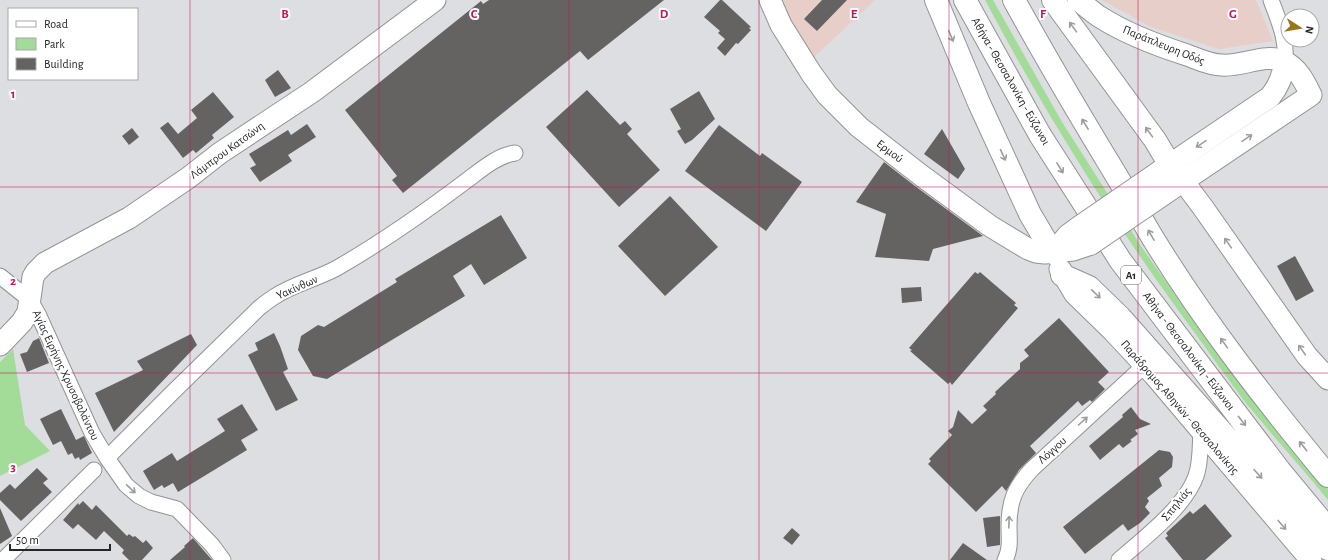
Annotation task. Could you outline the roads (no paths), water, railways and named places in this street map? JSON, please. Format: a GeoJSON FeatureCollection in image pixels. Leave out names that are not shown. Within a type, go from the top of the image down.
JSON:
{"type":"FeatureCollection","features":[{"type":"Feature","properties":{"kind":"highway"},"geometry":{"type":"LineString","coordinates":[[936,0],[979,103],[1030,214],[1053,253]]}},
{"type":"Feature","properties":{"kind":"highway","name":"Αθήνα - Θεσσαλονίκη - Εύζωνοι"},"geometry":{"type":"LineString","coordinates":[[965,0],[1040,135],[1120,260],[1266,452],[1328,529]]}},
{"type":"Feature","properties":{"kind":"highway"},"geometry":{"type":"LineString","coordinates":[[1014,0],[1078,113],[1114,170],[1154,241],[1257,388],[1328,476]]}},
{"type":"Feature","properties":{"kind":"highway"},"geometry":{"type":"LineString","coordinates":[[1053,0],[1155,140],[1171,177]]}},
{"type":"Feature","properties":{"kind":"highway"},"geometry":{"type":"LineString","coordinates":[[1062,275],[1089,287],[1120,317],[1275,492],[1328,549]]}},
{"type":"Feature","properties":{"kind":"street","name":"Λάμπρου Κατσώνη"},"geometry":{"type":"LineString","coordinates":[[0,345],[22,322],[28,312],[33,277],[45,263],[129,218],[182,182],[220,153],[312,92],[435,0]]}},
{"type":"Feature","properties":{"kind":"street","name":"Ερμού"},"geometry":{"type":"LineString","coordinates":[[770,0],[781,25],[811,73],[827,95],[858,127],[990,226],[1028,249],[1036,252],[1053,253],[1073,250],[1091,244],[1171,177]]}},
{"type":"Feature","properties":{"kind":"street","name":"Παράπλευρη Οδός"},"geometry":{"type":"LineString","coordinates":[[1078,0],[1100,17],[1136,35],[1209,63],[1222,66],[1276,59],[1285,62]]}},
{"type":"Feature","properties":{"kind":"street"},"geometry":{"type":"LineString","coordinates":[[1171,177],[1270,97],[1279,85],[1284,71],[1286,48],[1284,37],[1271,0]]}},
{"type":"Feature","properties":{"kind":"street"},"geometry":{"type":"LineString","coordinates":[[1053,253],[1068,236],[1079,227],[1171,177],[1214,160],[1311,95],[1301,76],[1294,68],[1285,62]]}},
{"type":"Feature","properties":{"kind":"street","name":"Υακίνθων"},"geometry":{"type":"LineString","coordinates":[[107,458],[177,388],[274,296],[323,276],[360,255],[434,205],[489,164],[507,154],[515,153]]}},
{"type":"Feature","properties":{"kind":"street"},"geometry":{"type":"LineString","coordinates":[[1204,209],[1201,197],[1202,184],[1206,172],[1214,160]]}},
{"type":"Feature","properties":{"kind":"street"},"geometry":{"type":"LineString","coordinates":[[1171,177],[1204,209],[1307,356],[1328,379]]}},
{"type":"Feature","properties":{"kind":"street","name":"Παράδρομος Αθηνών - Θεσσαλονίκης"},"geometry":{"type":"LineString","coordinates":[[1053,253],[1062,275],[1075,294],[1145,365],[1312,560]]}},
{"type":"Feature","properties":{"kind":"street"},"geometry":{"type":"LineString","coordinates":[[0,276],[30,300]]}},
{"type":"Feature","properties":{"kind":"street","name":"Αγίας Ειρήνης Χρυσοβαλάντου"},"geometry":{"type":"LineString","coordinates":[[30,300],[92,433],[107,458],[126,484],[139,496],[150,502],[177,509],[212,545],[223,560]]}},
{"type":"Feature","properties":{"kind":"street","name":"Λόγγου"},"geometry":{"type":"LineString","coordinates":[[1005,560],[1009,552],[1010,509],[1013,495],[1021,481],[1032,469],[1145,365]]}},
{"type":"Feature","properties":{"kind":"street","name":"Σπηλιάς"},"geometry":{"type":"LineString","coordinates":[[1119,560],[1159,525],[1179,504],[1188,491],[1196,476],[1201,430]]}},
{"type":"Feature","properties":{"kind":"street"},"geometry":{"type":"LineString","coordinates":[[3,560],[94,470]]}}]}
